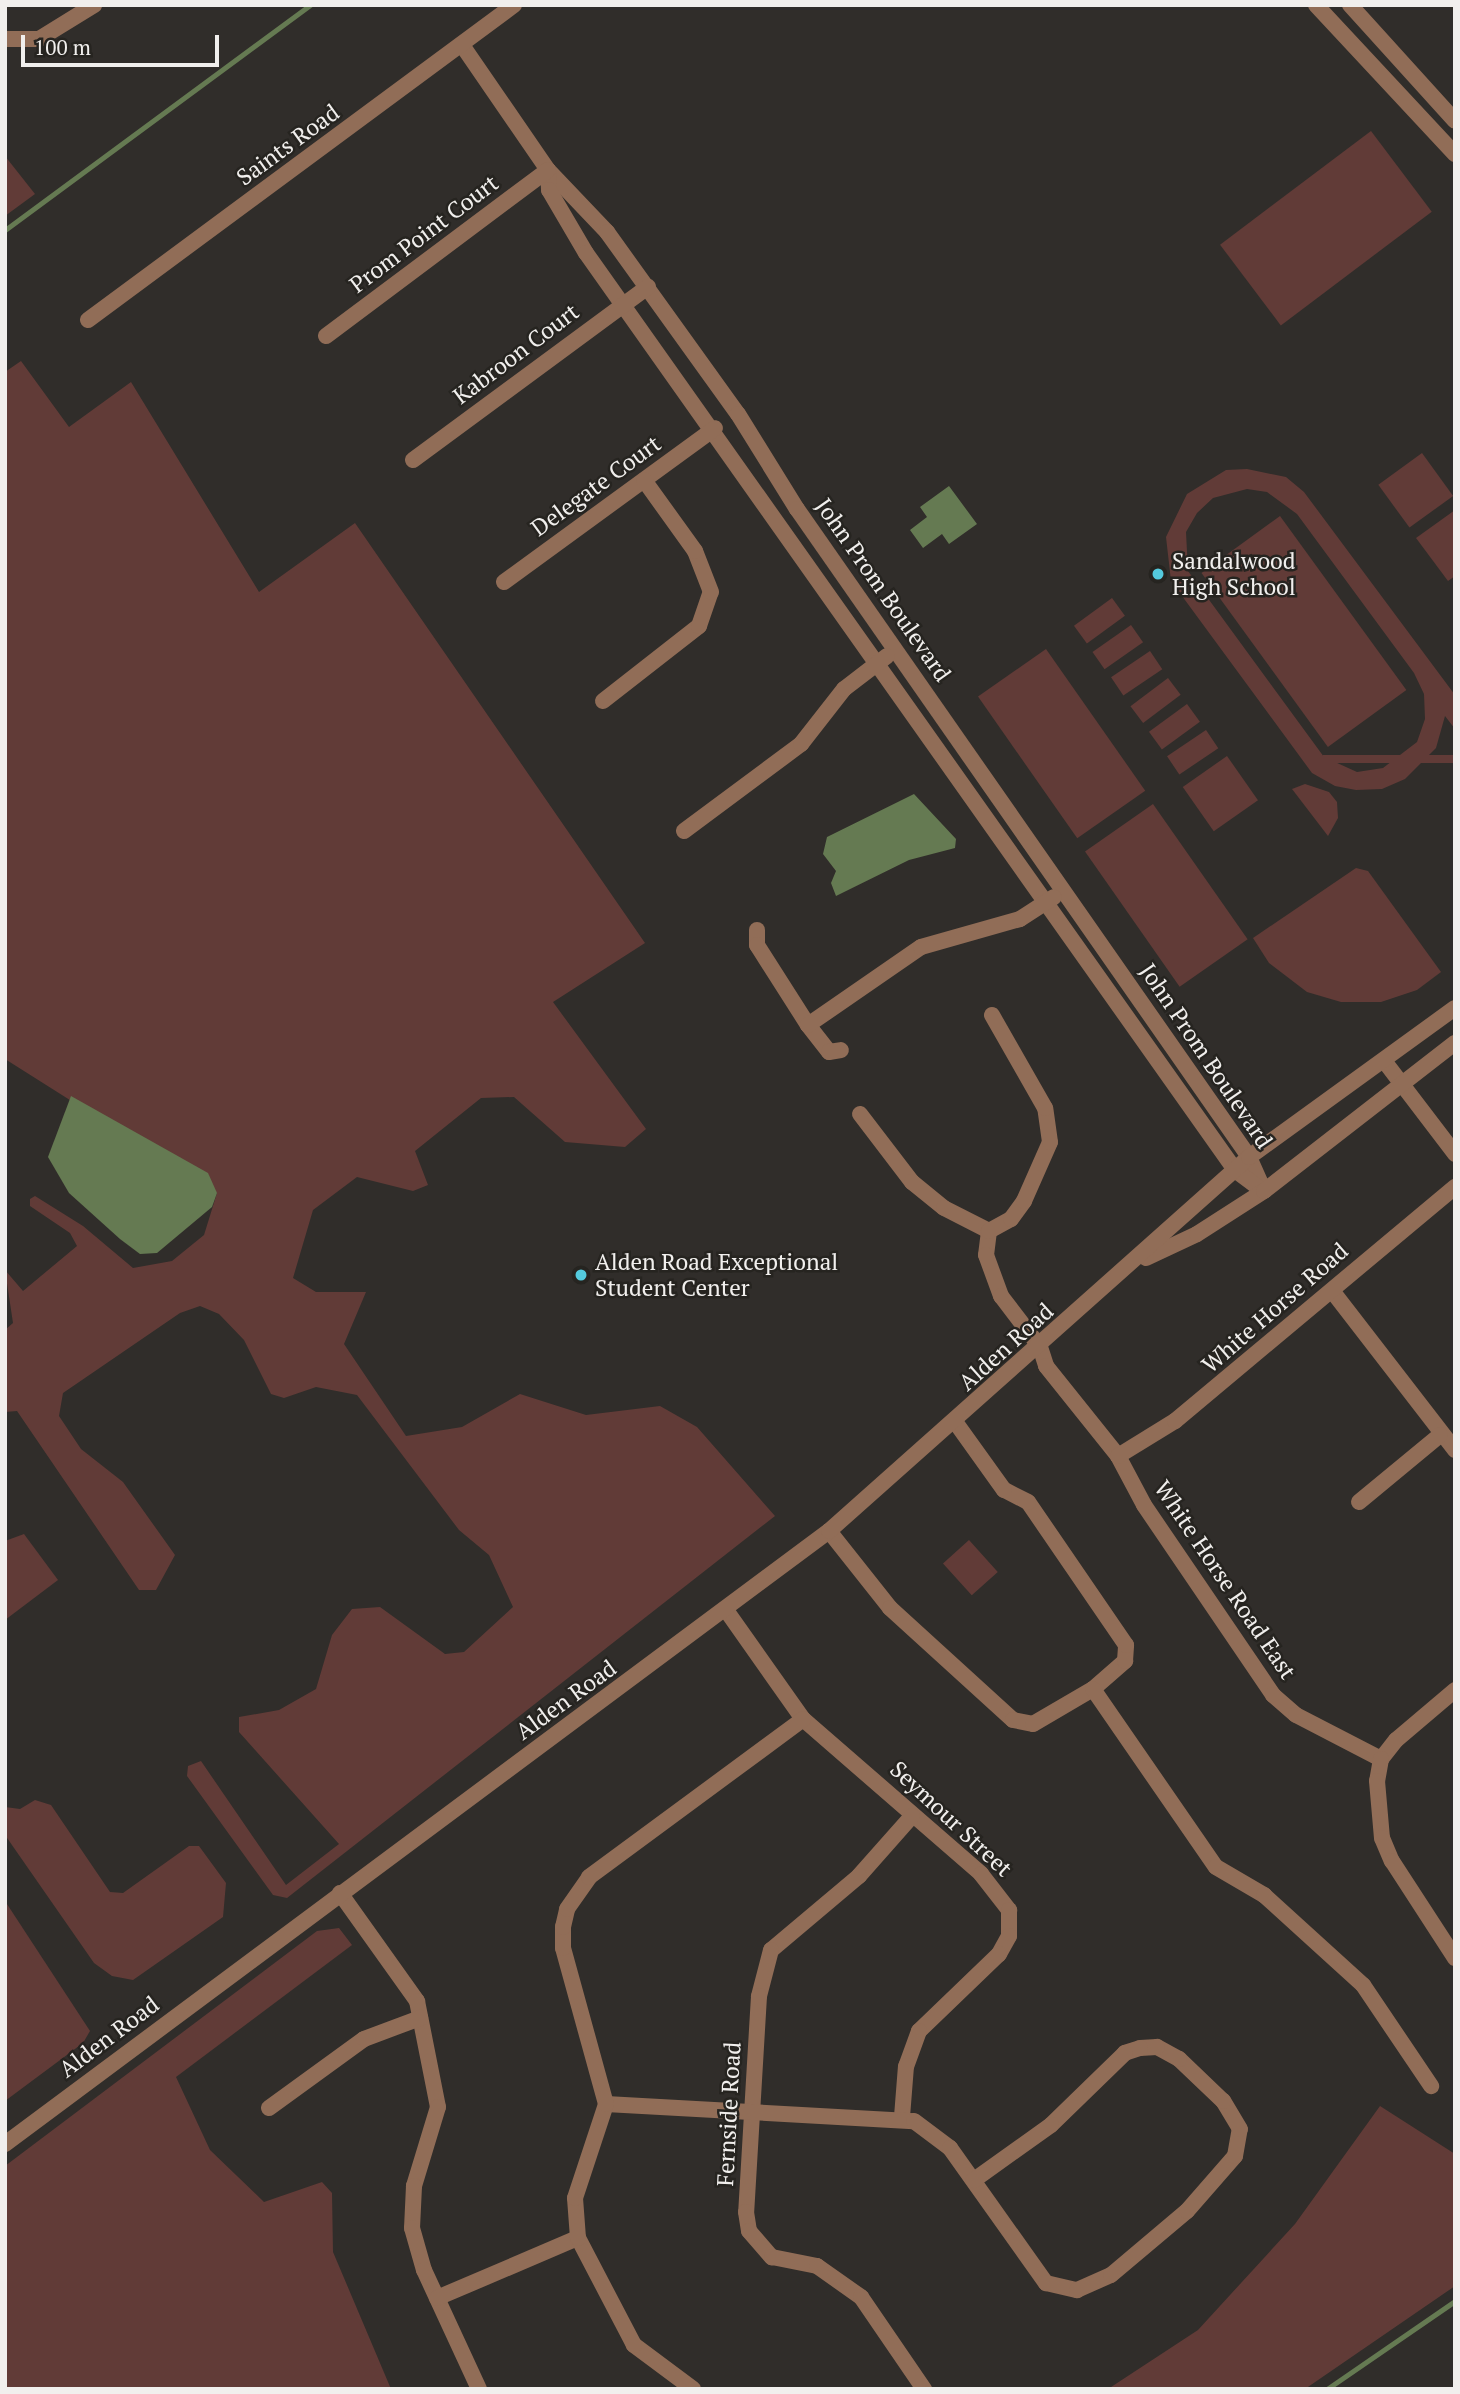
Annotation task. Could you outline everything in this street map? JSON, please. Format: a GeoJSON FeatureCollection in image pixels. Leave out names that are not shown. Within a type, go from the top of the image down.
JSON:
{"type":"FeatureCollection","features":[{"type":"Feature","properties":{"kind":"street"},"geometry":{"type":"LineString","coordinates":[[5,39],[48,35],[94,5]]}},
{"type":"Feature","properties":{"kind":"street","name":"Saints Road"},"geometry":{"type":"LineString","coordinates":[[88,320],[514,5]]}},
{"type":"Feature","properties":{"kind":"street"},"geometry":{"type":"LineString","coordinates":[[1316,5],[1455,154]]}},
{"type":"Feature","properties":{"kind":"street"},"geometry":{"type":"LineString","coordinates":[[1350,5],[1455,121]]}},
{"type":"Feature","properties":{"kind":"street","name":"John Prom Boulevard"},"geometry":{"type":"LineString","coordinates":[[462,45],[548,170],[607,232],[711,375],[1249,1157],[1264,1191]]}},
{"type":"Feature","properties":{"kind":"street","name":"John Prom Boulevard"},"geometry":{"type":"LineString","coordinates":[[548,170],[549,190],[624,303],[715,428],[1045,903],[1235,1170],[1264,1191]]}},
{"type":"Feature","properties":{"kind":"street","name":"Prom Point Court"},"geometry":{"type":"LineString","coordinates":[[326,336],[548,170]]}},
{"type":"Feature","properties":{"kind":"street","name":"Kabroon Court"},"geometry":{"type":"LineString","coordinates":[[413,460],[648,287]]}},
{"type":"Feature","properties":{"kind":"street"},"geometry":{"type":"LineString","coordinates":[[677,377],[695,381],[711,375]]}},
{"type":"Feature","properties":{"kind":"street","name":"Delegate Court"},"geometry":{"type":"LineString","coordinates":[[504,582],[715,428]]}},
{"type":"Feature","properties":{"kind":"street"},"geometry":{"type":"LineString","coordinates":[[603,701],[699,626],[709,601],[708,575],[644,480]]}},
{"type":"Feature","properties":{"kind":"street"},"geometry":{"type":"LineString","coordinates":[[684,831],[801,744],[844,689],[898,649]]}},
{"type":"Feature","properties":{"kind":"street"},"geometry":{"type":"LineString","coordinates":[[808,1025],[921,947],[1008,923],[1065,890]]}},
{"type":"Feature","properties":{"kind":"street"},"geometry":{"type":"LineString","coordinates":[[757,930],[757,945],[808,1025],[829,1052],[841,1050]]}},
{"type":"Feature","properties":{"kind":"street","name":"Alden Road"},"geometry":{"type":"LineString","coordinates":[[5,2144],[829,1531],[956,1423],[1249,1157],[1385,1062],[1455,1008]]}},
{"type":"Feature","properties":{"kind":"street"},"geometry":{"type":"LineString","coordinates":[[860,1114],[912,1182],[944,1208],[989,1231],[1011,1219],[1024,1201],[1050,1142],[1045,1108],[992,1016]]}},
{"type":"Feature","properties":{"kind":"street","name":"Alden Road"},"geometry":{"type":"LineString","coordinates":[[1131,1266],[1197,1234],[1264,1191],[1401,1082],[1455,1043]]}},
{"type":"Feature","properties":{"kind":"street"},"geometry":{"type":"LineString","coordinates":[[1385,1062],[1455,1154]]}},
{"type":"Feature","properties":{"kind":"street","name":"White Horse Road"},"geometry":{"type":"LineString","coordinates":[[1118,1456],[1175,1421],[1334,1292],[1455,1187]]}},
{"type":"Feature","properties":{"kind":"street","name":"White Horse Road East"},"geometry":{"type":"LineString","coordinates":[[989,1231],[986,1255],[1001,1296],[1040,1347],[1046,1366],[1118,1456],[1144,1505],[1273,1695],[1305,1720],[1381,1759]]}},
{"type":"Feature","properties":{"kind":"street"},"geometry":{"type":"LineString","coordinates":[[1334,1292],[1440,1435],[1455,1450]]}},
{"type":"Feature","properties":{"kind":"street"},"geometry":{"type":"LineString","coordinates":[[829,1531],[891,1608],[1013,1720],[1034,1724],[1093,1689],[1125,1661],[1126,1645],[1028,1502],[1004,1490],[956,1423]]}},
{"type":"Feature","properties":{"kind":"street"},"geometry":{"type":"LineString","coordinates":[[1359,1502],[1440,1435]]}},
{"type":"Feature","properties":{"kind":"street","name":"Seymour Street"},"geometry":{"type":"LineString","coordinates":[[726,1610],[803,1719],[989,1882],[1004,1899],[1011,1920],[999,1954],[919,2031],[906,2066],[902,2117]]}},
{"type":"Feature","properties":{"kind":"street"},"geometry":{"type":"LineString","coordinates":[[1093,1689],[1216,1867],[1264,1895],[1363,1985],[1432,2085]]}},
{"type":"Feature","properties":{"kind":"street"},"geometry":{"type":"LineString","coordinates":[[1455,1690],[1418,1718],[1381,1759],[1377,1802],[1382,1839],[1406,1885],[1455,1958]]}},
{"type":"Feature","properties":{"kind":"street"},"geometry":{"type":"LineString","coordinates":[[693,2389],[634,2345],[578,2238],[575,2198],[606,2104],[563,1948],[567,1909],[589,1877],[803,1719]]}},
{"type":"Feature","properties":{"kind":"street","name":"Fernside Road"},"geometry":{"type":"LineString","coordinates":[[912,1816],[859,1876],[771,1950],[759,1996],[749,2231],[772,2257],[817,2266],[861,2297],[924,2389]]}},
{"type":"Feature","properties":{"kind":"street"},"geometry":{"type":"LineString","coordinates":[[340,1893],[410,1987],[420,2018],[438,2107],[414,2186],[412,2228],[438,2298],[479,2389]]}},
{"type":"Feature","properties":{"kind":"street"},"geometry":{"type":"LineString","coordinates":[[269,2108],[364,2039],[420,2018]]}},
{"type":"Feature","properties":{"kind":"street"},"geometry":{"type":"LineString","coordinates":[[606,2104],[902,2117],[934,2132],[974,2180],[1046,2283],[1077,2290],[1111,2275],[1152,2242],[1235,2157],[1240,2129],[1232,2111],[1199,2077],[1157,2047],[1125,2053],[1051,2125],[974,2180]]}},
{"type":"Feature","properties":{"kind":"street"},"geometry":{"type":"LineString","coordinates":[[438,2298],[578,2238]]}},
{"type":"Feature","properties":{"kind":"shaded area"},"geometry":{"type":"Polygon","coordinates":[[[1371,131],[1432,212],[1281,325],[1220,245],[1371,131]]]}},
{"type":"Feature","properties":{"kind":"shaded area"},"geometry":{"type":"Polygon","coordinates":[[[5,156],[35,194],[5,216],[5,156]]]}},
{"type":"Feature","properties":{"kind":"shaded area"},"geometry":{"type":"Polygon","coordinates":[[[21,361],[69,427],[131,382],[259,592],[355,523],[645,943],[553,1002],[646,1129],[625,1147],[565,1142],[514,1097],[481,1098],[415,1151],[428,1185],[413,1191],[357,1177],[313,1210],[293,1278],[316,1292],[366,1292],[344,1344],[406,1436],[462,1427],[520,1394],[586,1415],[660,1406],[697,1427],[775,1516],[287,1898],[273,1895],[187,1776],[188,1766],[201,1761],[286,1885],[339,1844],[239,1732],[239,1717],[279,1710],[316,1689],[332,1635],[352,1609],[380,1607],[445,1654],[464,1652],[513,1607],[489,1555],[459,1530],[357,1395],[316,1387],[284,1398],[271,1394],[244,1340],[219,1314],[200,1306],[180,1313],[63,1393],[59,1416],[81,1449],[123,1482],[175,1555],[156,1590],[139,1590],[17,1411],[5,1412],[5,1330],[13,1323],[5,1270],[23,1291],[77,1246],[70,1233],[30,1206],[30,1199],[35,1196],[83,1226],[133,1268],[172,1261],[204,1235],[217,1193],[5,1059],[5,372],[21,361]]]}},
{"type":"Feature","properties":{"kind":"shaded area"},"geometry":{"type":"Polygon","coordinates":[[[1422,453],[1453,496],[1409,528],[1378,485],[1422,453]]]}},
{"type":"Feature","properties":{"kind":"shaded area"},"geometry":{"type":"Polygon","coordinates":[[[1247,469],[1286,477],[1304,492],[1455,695],[1455,729],[1445,716],[1436,748],[1405,779],[1382,789],[1356,790],[1335,786],[1312,773],[1171,581],[1166,537],[1187,494],[1226,470],[1247,469]],[[1247,489],[1213,498],[1197,513],[1186,532],[1188,571],[1324,757],[1357,772],[1383,768],[1417,742],[1425,719],[1424,694],[1414,673],[1297,514],[1267,492],[1247,489]]]}},
{"type":"Feature","properties":{"kind":"shaded area"},"geometry":{"type":"Polygon","coordinates":[[[949,486],[977,524],[949,544],[942,534],[923,548],[910,530],[927,517],[920,507],[949,486]]]}},
{"type":"Feature","properties":{"kind":"shaded area"},"geometry":{"type":"Polygon","coordinates":[[[1455,510],[1455,576],[1448,581],[1416,538],[1455,510]]]}},
{"type":"Feature","properties":{"kind":"shaded area"},"geometry":{"type":"Polygon","coordinates":[[[1280,516],[1406,690],[1328,747],[1202,573],[1280,516]]]}},
{"type":"Feature","properties":{"kind":"shaded area"},"geometry":{"type":"Polygon","coordinates":[[[1112,598],[1125,616],[1087,643],[1074,626],[1112,598]]]}},
{"type":"Feature","properties":{"kind":"shaded area"},"geometry":{"type":"Polygon","coordinates":[[[1131,625],[1143,642],[1105,669],[1092,652],[1131,625]]]}},
{"type":"Feature","properties":{"kind":"shaded area"},"geometry":{"type":"Polygon","coordinates":[[[1046,649],[1145,791],[1077,838],[978,697],[1046,649]]]}},
{"type":"Feature","properties":{"kind":"shaded area"},"geometry":{"type":"Polygon","coordinates":[[[1150,651],[1162,669],[1123,696],[1111,677],[1150,651]]]}},
{"type":"Feature","properties":{"kind":"shaded area"},"geometry":{"type":"Polygon","coordinates":[[[1168,678],[1181,695],[1143,723],[1130,706],[1168,678]]]}},
{"type":"Feature","properties":{"kind":"shaded area"},"geometry":{"type":"Polygon","coordinates":[[[1187,704],[1200,722],[1162,749],[1149,732],[1187,704]]]}},
{"type":"Feature","properties":{"kind":"shaded area"},"geometry":{"type":"Polygon","coordinates":[[[1206,730],[1218,748],[1179,775],[1167,756],[1206,730]]]}},
{"type":"Feature","properties":{"kind":"shaded area"},"geometry":{"type":"Polygon","coordinates":[[[1323,755],[1455,755],[1455,763],[1323,763],[1323,755]]]}},
{"type":"Feature","properties":{"kind":"shaded area"},"geometry":{"type":"Polygon","coordinates":[[[1227,756],[1258,800],[1214,831],[1183,787],[1227,756]]]}},
{"type":"Feature","properties":{"kind":"shaded area"},"geometry":{"type":"Polygon","coordinates":[[[1305,784],[1329,792],[1337,802],[1338,818],[1328,836],[1292,789],[1305,784]]]}},
{"type":"Feature","properties":{"kind":"shaded area"},"geometry":{"type":"Polygon","coordinates":[[[914,794],[956,839],[955,848],[909,860],[836,896],[831,883],[836,871],[823,854],[827,837],[914,794]]]}},
{"type":"Feature","properties":{"kind":"shaded area"},"geometry":{"type":"Polygon","coordinates":[[[1153,804],[1248,939],[1180,987],[1085,852],[1153,804]]]}},
{"type":"Feature","properties":{"kind":"shaded area"},"geometry":{"type":"Polygon","coordinates":[[[1356,868],[1368,871],[1441,972],[1417,990],[1381,1002],[1341,1002],[1307,992],[1269,963],[1253,938],[1356,868]]]}},
{"type":"Feature","properties":{"kind":"shaded area"},"geometry":{"type":"Polygon","coordinates":[[[71,1096],[208,1173],[217,1193],[212,1207],[157,1253],[140,1254],[120,1239],[69,1193],[48,1157],[71,1096]]]}},
{"type":"Feature","properties":{"kind":"shaded area"},"geometry":{"type":"Polygon","coordinates":[[[24,1534],[58,1580],[5,1620],[5,1541],[24,1534]]]}},
{"type":"Feature","properties":{"kind":"shaded area"},"geometry":{"type":"Polygon","coordinates":[[[969,1540],[998,1572],[972,1595],[943,1563],[969,1540]]]}},
{"type":"Feature","properties":{"kind":"shaded area"},"geometry":{"type":"Polygon","coordinates":[[[35,1800],[51,1805],[110,1892],[123,1893],[189,1846],[199,1846],[226,1883],[223,1917],[133,1980],[112,1976],[94,1963],[5,1835],[5,1807],[20,1809],[35,1800]]]}},
{"type":"Feature","properties":{"kind":"shaded area"},"geometry":{"type":"Polygon","coordinates":[[[5,1901],[90,2031],[83,2043],[5,2101],[5,1901]]]}},
{"type":"Feature","properties":{"kind":"shaded area"},"geometry":{"type":"Polygon","coordinates":[[[339,1928],[352,1945],[176,2077],[210,2150],[264,2202],[322,2182],[332,2193],[333,2252],[391,2389],[5,2389],[5,2166],[317,1931],[339,1928]]]}},
{"type":"Feature","properties":{"kind":"shaded area"},"geometry":{"type":"Polygon","coordinates":[[[1380,2106],[1455,2154],[1455,2286],[1305,2389],[1108,2389],[1198,2330],[1295,2224],[1380,2106]]]}},
{"type":"Feature","properties":{"kind":"waterway"},"geometry":{"type":"LineString","coordinates":[[5,230],[310,5]]}},
{"type":"Feature","properties":{"kind":"waterway"},"geometry":{"type":"LineString","coordinates":[[1327,2389],[1455,2301]]}},
{"type":"Feature","properties":{"kind":"place","name":"Sandalwood High School"},"geometry":{"type":"Point","coordinates":[1158,574]}},
{"type":"Feature","properties":{"kind":"place","name":"Alden Road Exceptional Student Center"},"geometry":{"type":"Point","coordinates":[581,1275]}}]}
